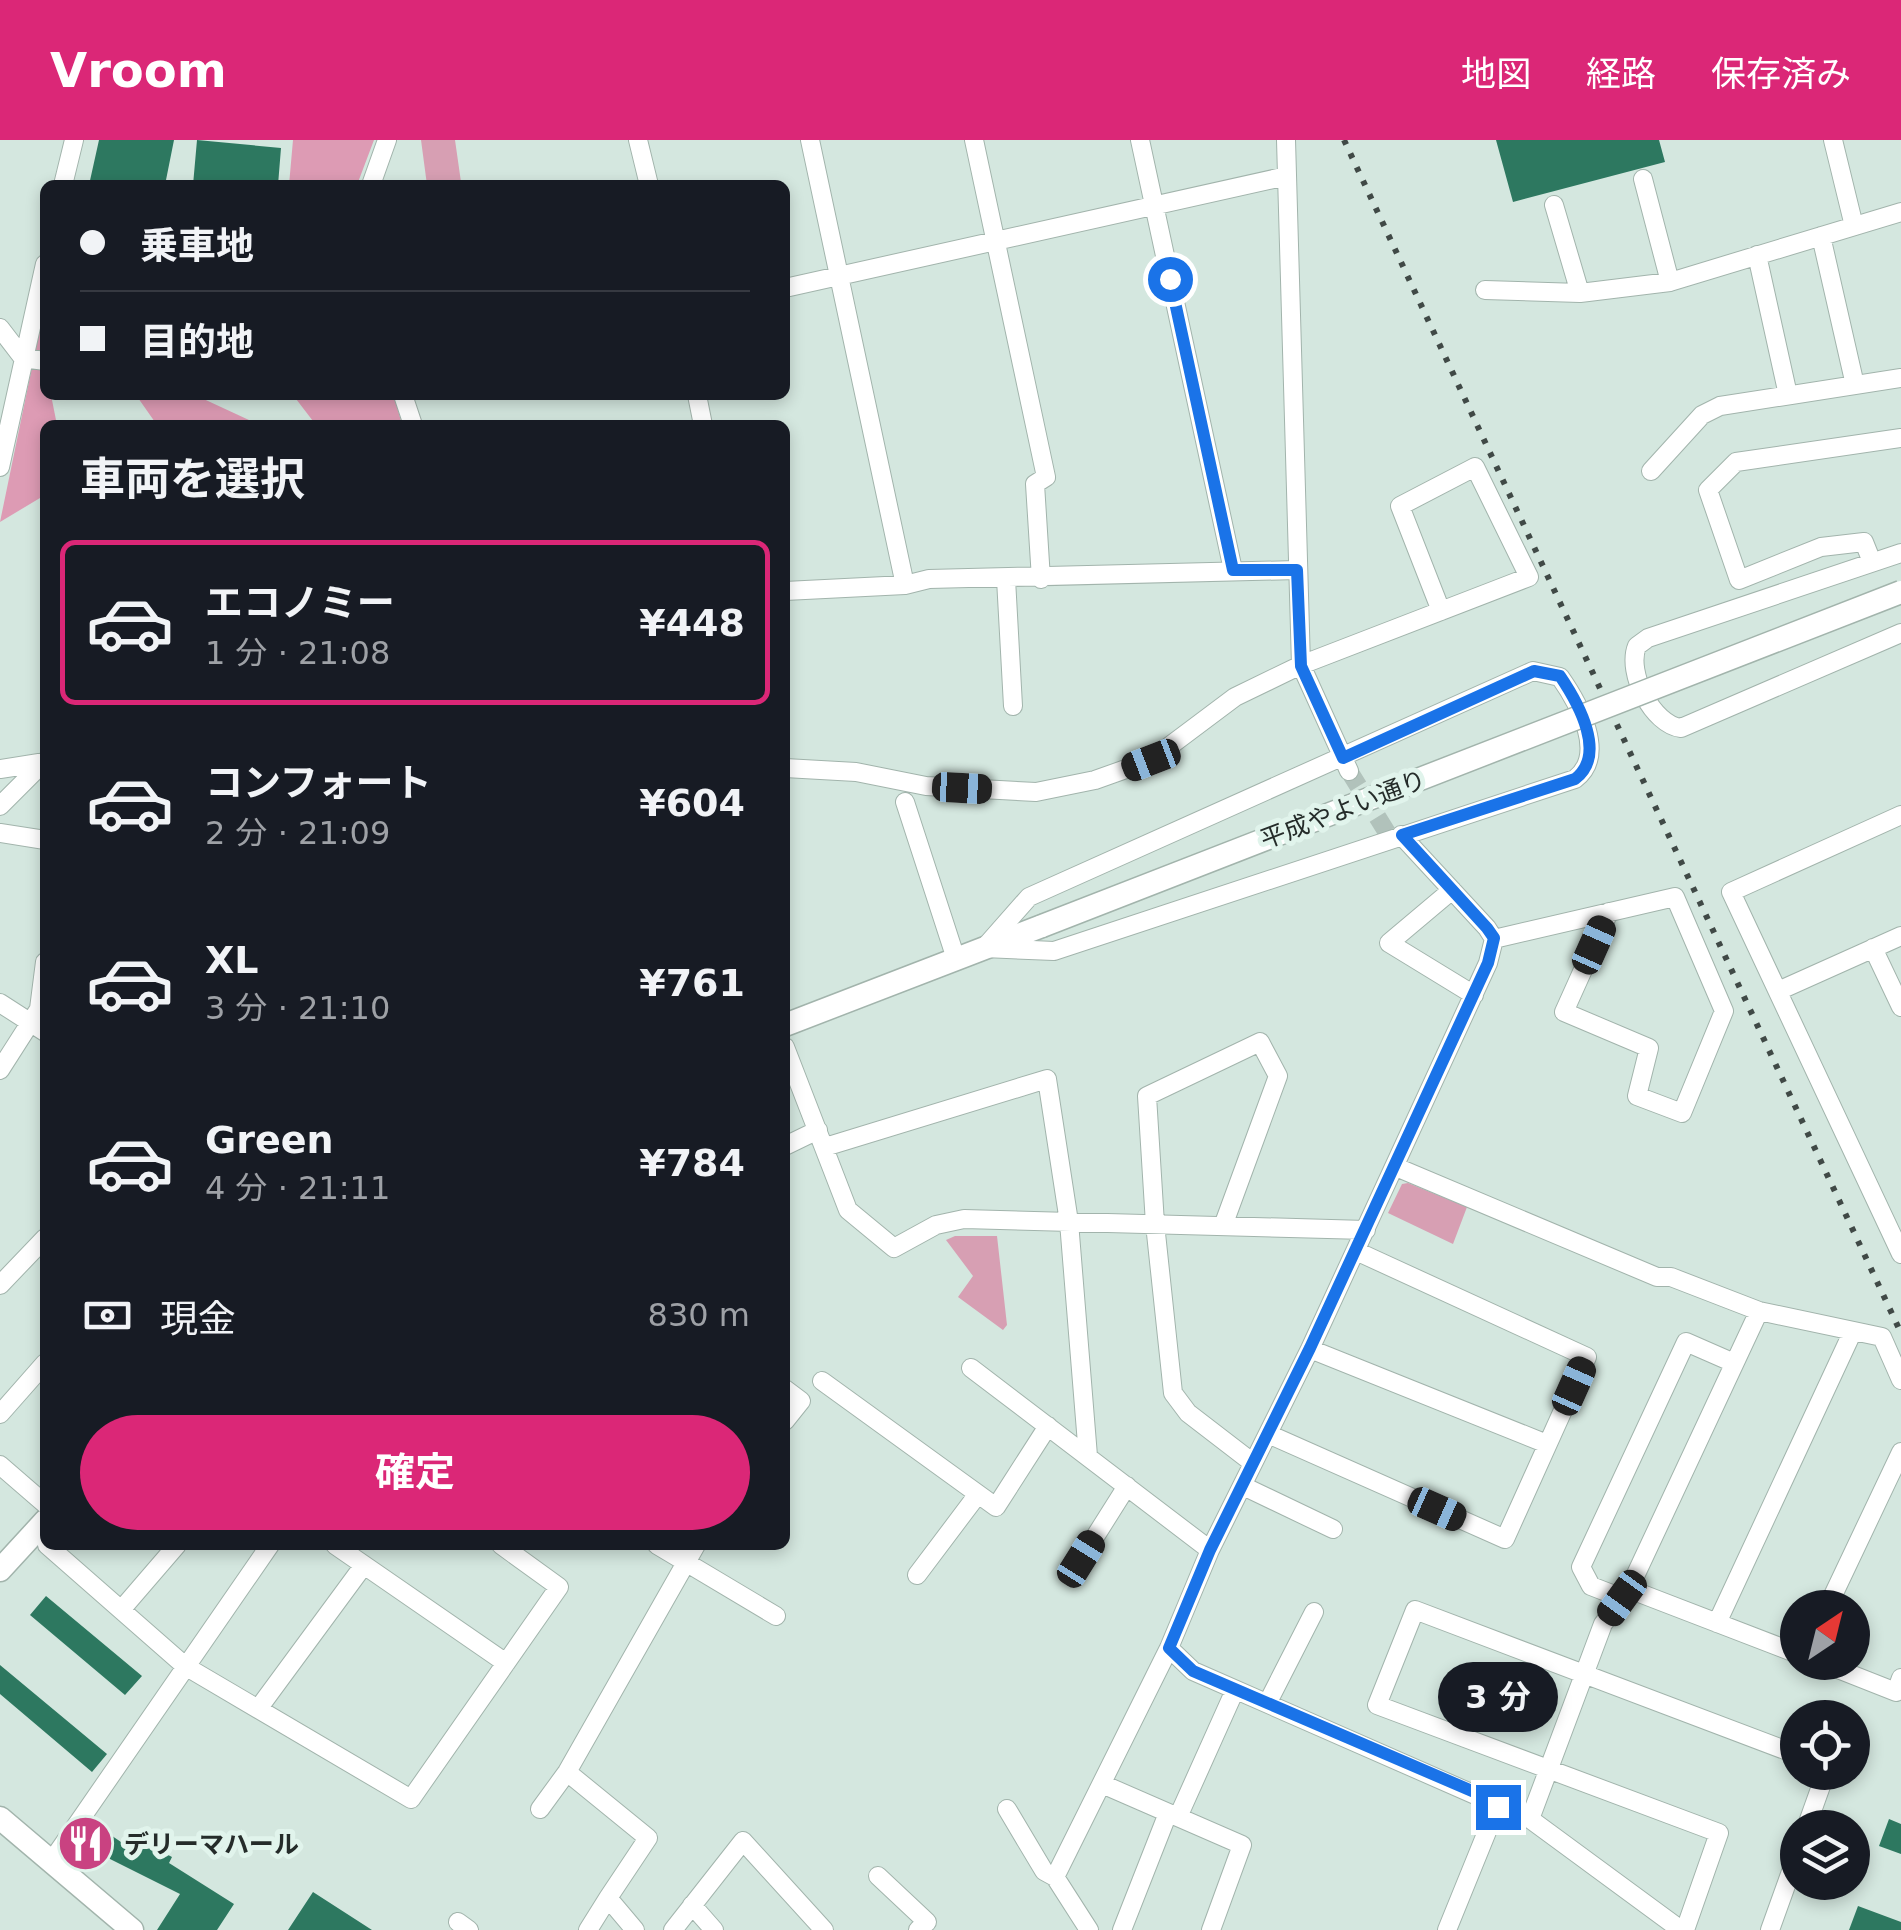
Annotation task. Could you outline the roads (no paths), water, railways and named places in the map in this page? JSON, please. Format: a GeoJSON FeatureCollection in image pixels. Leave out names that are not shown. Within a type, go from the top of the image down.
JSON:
{"type":"FeatureCollection","features":[{"type":"Feature","properties":{"kind":"street"},"geometry":{"type":"LineString","coordinates":[[65,180],[74,140]]}},
{"type":"Feature","properties":{"kind":"street"},"geometry":{"type":"LineString","coordinates":[[373,180],[387,140]]}},
{"type":"Feature","properties":{"kind":"street"},"geometry":{"type":"LineString","coordinates":[[638,140],[648,180]]}},
{"type":"Feature","properties":{"kind":"street"},"geometry":{"type":"LineString","coordinates":[[810,140],[905,585]]}},
{"type":"Feature","properties":{"kind":"street"},"geometry":{"type":"LineString","coordinates":[[974,140],[1046,477],[1034,484],[1041,579]]}},
{"type":"Feature","properties":{"kind":"street"},"geometry":{"type":"LineString","coordinates":[[1140,140],[1233,570]]}},
{"type":"Feature","properties":{"kind":"street"},"geometry":{"type":"LineString","coordinates":[[1286,140],[1301,666],[1346,764]]}},
{"type":"Feature","properties":{"kind":"street"},"geometry":{"type":"LineString","coordinates":[[1833,140],[1854,226]]}},
{"type":"Feature","properties":{"kind":"street"},"geometry":{"type":"LineString","coordinates":[[790,287],[1287,176]]}},
{"type":"Feature","properties":{"kind":"street"},"geometry":{"type":"LineString","coordinates":[[1643,179],[1670,282]]}},
{"type":"Feature","properties":{"kind":"street"},"geometry":{"type":"LineString","coordinates":[[1554,205],[1580,293]]}},
{"type":"Feature","properties":{"kind":"street"},"geometry":{"type":"LineString","coordinates":[[1485,290],[1580,293],[1670,282],[1901,212]]}},
{"type":"Feature","properties":{"kind":"street"},"geometry":{"type":"LineString","coordinates":[[1820,236],[1855,385]]}},
{"type":"Feature","properties":{"kind":"street"},"geometry":{"type":"LineString","coordinates":[[1757,255],[1788,396]]}},
{"type":"Feature","properties":{"kind":"street"},"geometry":{"type":"LineString","coordinates":[[0,466],[40,285]]}},
{"type":"Feature","properties":{"kind":"street"},"geometry":{"type":"LineString","coordinates":[[0,328],[23,358],[40,361]]}},
{"type":"Feature","properties":{"kind":"street"},"geometry":{"type":"LineString","coordinates":[[1651,471],[1702,415],[1720,406],[1901,378]]}},
{"type":"Feature","properties":{"kind":"street"},"geometry":{"type":"LineString","coordinates":[[1872,562],[1864,542],[1822,547],[1739,580],[1708,490],[1736,462],[1901,438]]}},
{"type":"Feature","properties":{"kind":"street"},"geometry":{"type":"LineString","coordinates":[[790,768],[856,772],[926,786],[1036,792],[1094,780],[1151,760],[1235,697],[1301,666],[1528,577],[1475,467],[1400,506],[1441,611]]}},
{"type":"Feature","properties":{"kind":"street"},"geometry":{"type":"LineString","coordinates":[[1901,553],[1648,638],[1637,646],[1633,666],[1658,718],[1668,727],[1681,728],[1901,633]]}},
{"type":"Feature","properties":{"kind":"street"},"geometry":{"type":"LineString","coordinates":[[790,591],[905,585],[928,578],[1041,579],[1297,570]]}},
{"type":"Feature","properties":{"kind":"street"},"geometry":{"type":"LineString","coordinates":[[1006,579],[1014,706]]}},
{"type":"Feature","properties":{"kind":"street","name":"平成やよい通り"},"geometry":{"type":"LineString","coordinates":[[790,1023],[1901,592]]}},
{"type":"Feature","properties":{"kind":"street"},"geometry":{"type":"LineString","coordinates":[[1534,671],[1560,676],[1592,746],[1585,772],[1575,779],[1054,951],[984,948],[1029,897],[1346,764],[1534,671]]}},
{"type":"Feature","properties":{"kind":"street"},"geometry":{"type":"LineString","coordinates":[[0,769],[40,762]]}},
{"type":"Feature","properties":{"kind":"street"},"geometry":{"type":"LineString","coordinates":[[0,806],[40,764]]}},
{"type":"Feature","properties":{"kind":"street"},"geometry":{"type":"LineString","coordinates":[[906,802],[956,959]]}},
{"type":"Feature","properties":{"kind":"street"},"geometry":{"type":"LineString","coordinates":[[1901,815],[1732,892],[1901,1254]]}},
{"type":"Feature","properties":{"kind":"street"},"geometry":{"type":"LineString","coordinates":[[0,834],[40,839]]}},
{"type":"Feature","properties":{"kind":"street"},"geometry":{"type":"LineString","coordinates":[[1402,835],[1494,938]]}},
{"type":"Feature","properties":{"kind":"street"},"geometry":{"type":"LineString","coordinates":[[1452,890],[1390,943],[1474,995]]}},
{"type":"Feature","properties":{"kind":"street"},"geometry":{"type":"LineString","coordinates":[[1494,938],[1675,897],[1724,1011],[1682,1113],[1636,1096],[1649,1048],[1564,1012],[1609,912]]}},
{"type":"Feature","properties":{"kind":"street"},"geometry":{"type":"LineString","coordinates":[[1778,991],[1901,936]]}},
{"type":"Feature","properties":{"kind":"street"},"geometry":{"type":"LineString","coordinates":[[1055,1877],[1169,1648],[1210,1550],[1396,1167],[1474,995],[1494,938]]}},
{"type":"Feature","properties":{"kind":"street"},"geometry":{"type":"LineString","coordinates":[[1873,948],[1901,1007]]}},
{"type":"Feature","properties":{"kind":"street"},"geometry":{"type":"LineString","coordinates":[[0,1004],[38,1028],[0,1070]]}},
{"type":"Feature","properties":{"kind":"street"},"geometry":{"type":"LineString","coordinates":[[1223,1226],[1278,1076],[1260,1042],[1147,1096],[1154,1224],[1173,1393],[1188,1413],[1253,1463]]}},
{"type":"Feature","properties":{"kind":"street"},"geometry":{"type":"LineString","coordinates":[[790,1059],[848,1210],[894,1248],[936,1225],[964,1218],[1366,1230]]}},
{"type":"Feature","properties":{"kind":"street"},"geometry":{"type":"LineString","coordinates":[[790,1145],[1048,1079],[1069,1222],[1088,1456]]}},
{"type":"Feature","properties":{"kind":"street"},"geometry":{"type":"LineString","coordinates":[[1396,1167],[1622,1263],[1759,1311],[1852,1334],[1882,1337],[1901,1380]]}},
{"type":"Feature","properties":{"kind":"street"},"geometry":{"type":"LineString","coordinates":[[0,1284],[40,1243]]}},
{"type":"Feature","properties":{"kind":"street"},"geometry":{"type":"LineString","coordinates":[[1268,1434],[1505,1539],[1587,1357],[1356,1251]]}},
{"type":"Feature","properties":{"kind":"street"},"geometry":{"type":"LineString","coordinates":[[1530,1819],[1604,1624],[1626,1594],[1759,1311]]}},
{"type":"Feature","properties":{"kind":"street"},"geometry":{"type":"LineString","coordinates":[[1717,1622],[1852,1334]]}},
{"type":"Feature","properties":{"kind":"street"},"geometry":{"type":"LineString","coordinates":[[1734,1364],[1686,1342],[1582,1567],[1591,1586],[1717,1622],[1780,1647]]}},
{"type":"Feature","properties":{"kind":"street"},"geometry":{"type":"LineString","coordinates":[[1310,1348],[1548,1444]]}},
{"type":"Feature","properties":{"kind":"street"},"geometry":{"type":"LineString","coordinates":[[971,1368],[1210,1550]]}},
{"type":"Feature","properties":{"kind":"street"},"geometry":{"type":"LineString","coordinates":[[0,1414],[40,1369]]}},
{"type":"Feature","properties":{"kind":"street"},"geometry":{"type":"LineString","coordinates":[[822,1381],[996,1507],[1048,1426]]}},
{"type":"Feature","properties":{"kind":"street"},"geometry":{"type":"LineString","coordinates":[[790,1393],[801,1401],[790,1415]]}},
{"type":"Feature","properties":{"kind":"street"},"geometry":{"type":"LineString","coordinates":[[1836,1590],[1901,1452]]}},
{"type":"Feature","properties":{"kind":"street"},"geometry":{"type":"LineString","coordinates":[[0,1464],[40,1500]]}},
{"type":"Feature","properties":{"kind":"street"},"geometry":{"type":"LineString","coordinates":[[1081,1559],[1127,1486]]}},
{"type":"Feature","properties":{"kind":"street"},"geometry":{"type":"LineString","coordinates":[[1243,1486],[1333,1529]]}},
{"type":"Feature","properties":{"kind":"street"},"geometry":{"type":"LineString","coordinates":[[918,1575],[978,1494]]}},
{"type":"Feature","properties":{"kind":"street"},"geometry":{"type":"LineString","coordinates":[[0,1570],[40,1538]]}},
{"type":"Feature","properties":{"kind":"street"},"geometry":{"type":"LineString","coordinates":[[58,1550],[185,1666],[412,1799],[558,1587],[508,1550]]}},
{"type":"Feature","properties":{"kind":"street"},"geometry":{"type":"LineString","coordinates":[[121,1610],[173,1550]]}},
{"type":"Feature","properties":{"kind":"street"},"geometry":{"type":"LineString","coordinates":[[51,1862],[266,1550]]}},
{"type":"Feature","properties":{"kind":"street"},"geometry":{"type":"LineString","coordinates":[[342,1550],[506,1663]]}},
{"type":"Feature","properties":{"kind":"street"},"geometry":{"type":"LineString","coordinates":[[664,1550],[776,1616]]}},
{"type":"Feature","properties":{"kind":"street"},"geometry":{"type":"LineString","coordinates":[[540,1809],[568,1772],[693,1550]]}},
{"type":"Feature","properties":{"kind":"street"},"geometry":{"type":"LineString","coordinates":[[258,1709],[364,1565]]}},
{"type":"Feature","properties":{"kind":"street"},"geometry":{"type":"LineString","coordinates":[[1169,1648],[1193,1671],[1530,1819],[1683,1930],[1719,1833],[1378,1705],[1415,1610],[1780,1748]]}},
{"type":"Feature","properties":{"kind":"street"},"geometry":{"type":"LineString","coordinates":[[1268,1702],[1314,1612]]}},
{"type":"Feature","properties":{"kind":"street"},"geometry":{"type":"LineString","coordinates":[[1866,1680],[1896,1692],[1901,1678]]}},
{"type":"Feature","properties":{"kind":"street"},"geometry":{"type":"LineString","coordinates":[[1122,1930],[1173,1815],[1236,1690]]}},
{"type":"Feature","properties":{"kind":"street"},"geometry":{"type":"LineString","coordinates":[[568,1772],[648,1838],[588,1930]]}},
{"type":"Feature","properties":{"kind":"street"},"geometry":{"type":"LineString","coordinates":[[1102,1784],[1242,1845],[1211,1930]]}},
{"type":"Feature","properties":{"kind":"street"},"geometry":{"type":"LineString","coordinates":[[1447,1930],[1498,1807]]}},
{"type":"Feature","properties":{"kind":"street"},"geometry":{"type":"LineString","coordinates":[[1007,1808],[1044,1871],[1055,1877],[1089,1930]]}},
{"type":"Feature","properties":{"kind":"street"},"geometry":{"type":"LineString","coordinates":[[0,1818],[51,1862],[107,1922],[132,1930]]}},
{"type":"Feature","properties":{"kind":"street"},"geometry":{"type":"LineString","coordinates":[[673,1930],[743,1841],[824,1930]]}},
{"type":"Feature","properties":{"kind":"street"},"geometry":{"type":"LineString","coordinates":[[878,1876],[927,1922],[918,1930]]}},
{"type":"Feature","properties":{"kind":"street"},"geometry":{"type":"LineString","coordinates":[[608,1898],[635,1930]]}},
{"type":"Feature","properties":{"kind":"street"},"geometry":{"type":"LineString","coordinates":[[1770,1930],[1781,1900]]}},
{"type":"Feature","properties":{"kind":"street"},"geometry":{"type":"LineString","coordinates":[[692,1905],[714,1930]]}},
{"type":"Feature","properties":{"kind":"tunnel"},"geometry":{"type":"LineString","coordinates":[[1349,771],[1391,839]]}},
{"type":"Feature","properties":{"kind":"railway"},"geometry":{"type":"LineString","coordinates":[[1344,140],[1901,1333]]}},
{"type":"Feature","properties":{"kind":"place","name":"デリーマハール"},"geometry":{"type":"Point","coordinates":[85,1844]}}]}
